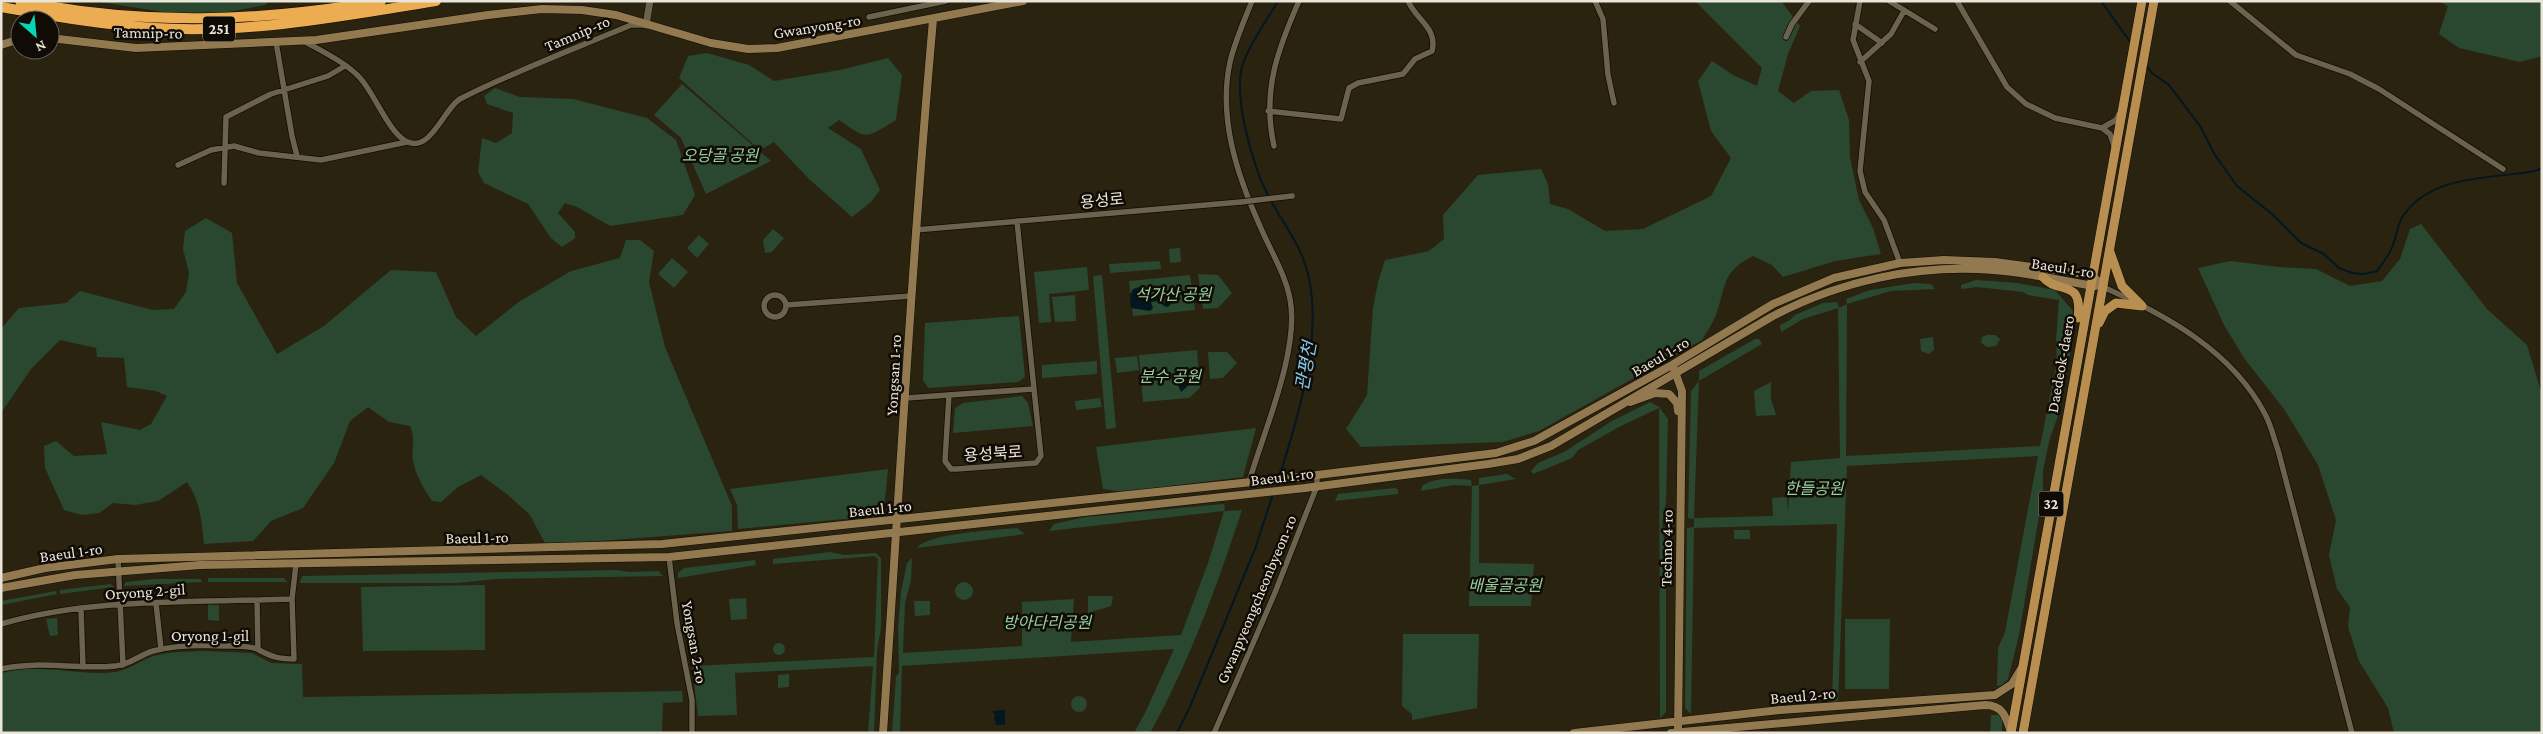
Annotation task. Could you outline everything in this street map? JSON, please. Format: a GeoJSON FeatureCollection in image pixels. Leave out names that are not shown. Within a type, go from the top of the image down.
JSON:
{"type":"FeatureCollection","features":[{"type":"Feature","properties":{"kind":"highway","name":"251"},"geometry":{"type":"LineString","coordinates":[[20,1],[102,14],[157,19],[214,20],[270,16],[381,1]]}},
{"type":"Feature","properties":{"kind":"highway","name":"251"},"geometry":{"type":"LineString","coordinates":[[1,7],[100,24],[156,29],[215,29],[272,26],[436,1]]}},
{"type":"Feature","properties":{"kind":"main road","name":"Gwanyong-ro"},"geometry":{"type":"LineString","coordinates":[[646,25],[711,43],[748,48],[777,48],[933,20],[1023,1]]}},
{"type":"Feature","properties":{"kind":"main road","name":"Daedeok-daero"},"geometry":{"type":"LineString","coordinates":[[2011,733],[2142,1]]}},
{"type":"Feature","properties":{"kind":"main road","name":"Daedeok-daero"},"geometry":{"type":"LineString","coordinates":[[2023,733],[2154,1]]}},
{"type":"Feature","properties":{"kind":"main road","name":"Tamnip-ro"},"geometry":{"type":"LineString","coordinates":[[60,39],[136,48],[304,41],[488,14],[542,9],[582,10],[616,15],[646,25]]}},
{"type":"Feature","properties":{"kind":"main road","name":"Yongsan 1-ro"},"geometry":{"type":"LineString","coordinates":[[883,733],[906,398],[915,230],[933,20]]}},
{"type":"Feature","properties":{"kind":"main road"},"geometry":{"type":"LineString","coordinates":[[2110,249],[2122,286],[2142,306]]}},
{"type":"Feature","properties":{"kind":"main road","name":"Baeul 1-ro"},"geometry":{"type":"LineString","coordinates":[[1,588],[45,579],[118,571],[200,566],[669,557],[896,534],[1305,488],[1518,459],[1551,446],[1623,403],[1773,304],[1834,278],[1900,263],[1944,260],[1995,262],[2092,275],[2103,287]]}},
{"type":"Feature","properties":{"kind":"main road","name":"Baeul 1-ro"},"geometry":{"type":"LineString","coordinates":[[1,578],[45,568],[118,559],[662,544],[897,521],[1313,476],[1496,453],[1534,441],[1806,299],[1876,278],[1911,273],[1993,270],[2103,287]]}},
{"type":"Feature","properties":{"kind":"main road"},"geometry":{"type":"LineString","coordinates":[[2043,277],[2047,282],[2066,287],[2077,295],[2080,307],[2078,319],[2082,329]]}},
{"type":"Feature","properties":{"kind":"main road"},"geometry":{"type":"LineString","coordinates":[[2095,330],[2105,311],[2116,303],[2142,306]]}},
{"type":"Feature","properties":{"kind":"main road","name":"Techno 4-ro"},"geometry":{"type":"LineString","coordinates":[[1674,369],[1682,391],[1678,721],[1675,733]]}},
{"type":"Feature","properties":{"kind":"main road"},"geometry":{"type":"LineString","coordinates":[[1623,403],[1655,393],[1669,394],[1677,403],[1682,419]]}},
{"type":"Feature","properties":{"kind":"main road"},"geometry":{"type":"LineString","coordinates":[[2053,492],[2057,490],[2060,492],[2059,504],[2062,510]]}},
{"type":"Feature","properties":{"kind":"main road","name":"Baeul 2-ro"},"geometry":{"type":"LineString","coordinates":[[1574,733],[1790,710],[1995,695],[2012,684],[2022,666]]}},
{"type":"Feature","properties":{"kind":"main road","name":"Baeul 2-ro"},"geometry":{"type":"LineString","coordinates":[[1675,733],[1985,705],[1995,705],[2004,711],[2011,733]]}},
{"type":"Feature","properties":{"kind":"street"},"geometry":{"type":"LineString","coordinates":[[646,25],[650,1]]}},
{"type":"Feature","properties":{"kind":"street"},"geometry":{"type":"LineString","coordinates":[[869,16],[946,1]]}},
{"type":"Feature","properties":{"kind":"street"},"geometry":{"type":"LineString","coordinates":[[1251,482],[1285,362],[1290,329],[1290,300],[1283,274],[1240,178],[1229,135],[1226,88],[1230,62],[1252,1]]}},
{"type":"Feature","properties":{"kind":"street"},"geometry":{"type":"LineString","coordinates":[[1274,146],[1268,111],[1274,70],[1280,48],[1299,1]]}},
{"type":"Feature","properties":{"kind":"street"},"geometry":{"type":"LineString","coordinates":[[1268,111],[1341,119],[1349,88],[1358,83],[1403,74],[1415,58],[1432,51],[1434,43],[1429,26],[1414,14],[1408,1]]}},
{"type":"Feature","properties":{"kind":"street"},"geometry":{"type":"LineString","coordinates":[[1595,1],[1603,19],[1608,75],[1614,103]]}},
{"type":"Feature","properties":{"kind":"street"},"geometry":{"type":"LineString","coordinates":[[1786,37],[1792,24],[1809,1]]}},
{"type":"Feature","properties":{"kind":"street"},"geometry":{"type":"LineString","coordinates":[[1860,1],[1853,40],[1869,81],[1861,144],[1861,180],[1865,192],[1884,220],[1900,263]]}},
{"type":"Feature","properties":{"kind":"street"},"geometry":{"type":"LineString","coordinates":[[1889,1],[1935,29]]}},
{"type":"Feature","properties":{"kind":"street"},"geometry":{"type":"LineString","coordinates":[[1957,1],[2007,87],[2026,104],[2055,118],[2102,128],[2110,134],[2114,142],[2114,154]]}},
{"type":"Feature","properties":{"kind":"street"},"geometry":{"type":"LineString","coordinates":[[2230,1],[2296,55],[2350,74],[2379,89],[2503,169]]}},
{"type":"Feature","properties":{"kind":"street"},"geometry":{"type":"LineString","coordinates":[[1860,62],[1891,34],[1904,11]]}},
{"type":"Feature","properties":{"kind":"street"},"geometry":{"type":"LineString","coordinates":[[1855,24],[1882,43]]}},
{"type":"Feature","properties":{"kind":"street","name":"Tamnip-ro"},"geometry":{"type":"LineString","coordinates":[[223,147],[234,146],[259,153],[321,160],[407,142],[414,144],[423,141],[438,127],[455,102],[492,83],[632,25],[646,25]]}},
{"type":"Feature","properties":{"kind":"street"},"geometry":{"type":"LineString","coordinates":[[304,41],[361,78],[377,99],[390,125],[407,142]]}},
{"type":"Feature","properties":{"kind":"street"},"geometry":{"type":"LineString","coordinates":[[276,42],[283,90],[298,156]]}},
{"type":"Feature","properties":{"kind":"street"},"geometry":{"type":"LineString","coordinates":[[224,183],[223,147],[226,117],[283,90],[328,76],[345,66]]}},
{"type":"Feature","properties":{"kind":"street"},"geometry":{"type":"LineString","coordinates":[[2102,128],[2116,120],[2122,110]]}},
{"type":"Feature","properties":{"kind":"street"},"geometry":{"type":"LineString","coordinates":[[178,165],[223,147]]}},
{"type":"Feature","properties":{"kind":"street","name":"용성로"},"geometry":{"type":"LineString","coordinates":[[915,230],[1292,196]]}},
{"type":"Feature","properties":{"kind":"street","name":"용성북로"},"geometry":{"type":"LineString","coordinates":[[949,395],[945,461],[951,468],[1036,463],[1041,456],[1017,221]]}},
{"type":"Feature","properties":{"kind":"street"},"geometry":{"type":"LineString","coordinates":[[2103,287],[2142,306],[2199,339],[2230,366],[2265,414],[2278,450],[2352,733]]}},
{"type":"Feature","properties":{"kind":"street"},"geometry":{"type":"LineString","coordinates":[[786,305],[911,296]]}},
{"type":"Feature","properties":{"kind":"street"},"geometry":{"type":"LineString","coordinates":[[906,398],[1034,389]]}},
{"type":"Feature","properties":{"kind":"street","name":"Gwanpyeongcheonbyeon-ro"},"geometry":{"type":"LineString","coordinates":[[1214,733],[1274,595],[1317,486],[1313,476]]}},
{"type":"Feature","properties":{"kind":"street","name":"Yongsan 2-ro"},"geometry":{"type":"LineString","coordinates":[[669,557],[677,623],[692,700],[692,733]]}},
{"type":"Feature","properties":{"kind":"street"},"geometry":{"type":"LineString","coordinates":[[118,559],[123,665]]}},
{"type":"Feature","properties":{"kind":"street","name":"Oryong 1-gil"},"geometry":{"type":"LineString","coordinates":[[1,669],[57,664],[83,667],[123,665],[160,649],[223,646],[258,649],[275,659],[294,659],[292,599],[296,564]]}},
{"type":"Feature","properties":{"kind":"street","name":"Oryong 2-gil"},"geometry":{"type":"LineString","coordinates":[[1,624],[81,610],[156,602],[292,599]]}},
{"type":"Feature","properties":{"kind":"street"},"geometry":{"type":"LineString","coordinates":[[257,601],[258,649]]}},
{"type":"Feature","properties":{"kind":"street"},"geometry":{"type":"LineString","coordinates":[[156,602],[160,649]]}},
{"type":"Feature","properties":{"kind":"street"},"geometry":{"type":"LineString","coordinates":[[81,610],[83,667]]}},
{"type":"Feature","properties":{"kind":"green space"},"geometry":{"type":"Polygon","coordinates":[[[93,1],[269,1],[265,5],[218,14],[170,13],[93,1]]]}},
{"type":"Feature","properties":{"kind":"green space"},"geometry":{"type":"Polygon","coordinates":[[[1695,1],[1781,1],[1800,26],[1788,54],[1778,91],[1794,103],[1811,91],[1839,90],[1849,120],[1850,157],[1859,200],[1873,228],[1881,254],[1835,261],[1783,277],[1772,265],[1753,256],[1736,267],[1727,279],[1716,316],[1702,340],[1539,431],[1503,442],[1361,447],[1346,429],[1367,395],[1373,308],[1385,260],[1429,251],[1444,239],[1443,215],[1478,175],[1541,169],[1548,184],[1550,204],[1568,209],[1605,231],[1643,229],[1711,196],[1731,158],[1711,131],[1698,81],[1712,61],[1733,75],[1757,86],[1762,68],[1695,1]]]}},
{"type":"Feature","properties":{"kind":"green space"},"geometry":{"type":"Polygon","coordinates":[[[2438,1],[2542,1],[2542,56],[2520,62],[2459,48],[2439,34],[2448,6],[2438,1]]]}},
{"type":"Feature","properties":{"kind":"green space"},"geometry":{"type":"Polygon","coordinates":[[[707,53],[749,65],[774,81],[840,70],[888,58],[902,75],[896,120],[879,131],[867,135],[856,131],[839,120],[828,128],[861,149],[880,190],[871,202],[852,217],[809,179],[774,142],[764,148],[753,144],[679,78],[688,56],[707,53]]]}},
{"type":"Feature","properties":{"kind":"green space","name":"오당골 공원"},"geometry":{"type":"Polygon","coordinates":[[[682,84],[771,161],[706,194],[681,138],[654,115],[682,84]]]}},
{"type":"Feature","properties":{"kind":"green space"},"geometry":{"type":"Polygon","coordinates":[[[495,88],[520,97],[573,99],[647,118],[676,140],[695,195],[683,215],[610,226],[577,207],[565,203],[558,213],[575,232],[575,238],[562,247],[551,238],[528,204],[484,183],[478,172],[482,138],[496,143],[512,133],[513,113],[487,104],[484,96],[495,88]]]}},
{"type":"Feature","properties":{"kind":"green space"},"geometry":{"type":"Polygon","coordinates":[[[206,218],[232,233],[237,283],[277,354],[324,326],[391,270],[436,272],[456,317],[476,336],[520,301],[571,271],[620,258],[626,240],[640,240],[654,251],[649,282],[665,347],[732,506],[732,531],[546,545],[530,515],[508,495],[481,475],[458,487],[441,502],[432,501],[414,467],[413,435],[410,426],[389,422],[368,407],[350,421],[334,463],[303,508],[271,521],[253,541],[204,544],[198,504],[187,482],[158,501],[135,505],[113,503],[99,513],[82,515],[64,510],[45,468],[44,446],[56,441],[74,456],[107,454],[101,422],[140,430],[151,424],[167,396],[156,391],[127,387],[124,358],[97,357],[96,348],[60,340],[31,369],[1,413],[1,329],[19,308],[66,303],[80,291],[153,310],[174,309],[186,292],[189,273],[183,249],[185,231],[206,218]]]}},
{"type":"Feature","properties":{"kind":"green space"},"geometry":{"type":"Polygon","coordinates":[[[2421,224],[2487,309],[2527,345],[2542,395],[2542,733],[2394,733],[2388,708],[2359,661],[2348,627],[2350,607],[2337,589],[2329,555],[2336,520],[2318,465],[2284,409],[2244,358],[2224,325],[2198,268],[2230,261],[2278,267],[2316,269],[2350,286],[2382,281],[2400,259],[2410,229],[2421,224]]]}},
{"type":"Feature","properties":{"kind":"green space"},"geometry":{"type":"Polygon","coordinates":[[[773,229],[784,238],[772,252],[765,253],[763,240],[773,229]]]}},
{"type":"Feature","properties":{"kind":"green space"},"geometry":{"type":"Polygon","coordinates":[[[699,235],[709,244],[697,258],[687,248],[699,235]]]}},
{"type":"Feature","properties":{"kind":"green space"},"geometry":{"type":"Polygon","coordinates":[[[1180,248],[1181,262],[1170,263],[1169,249],[1180,248]]]}},
{"type":"Feature","properties":{"kind":"green space"},"geometry":{"type":"Polygon","coordinates":[[[672,258],[688,272],[674,288],[658,274],[672,258]]]}},
{"type":"Feature","properties":{"kind":"green space"},"geometry":{"type":"Polygon","coordinates":[[[1160,261],[1161,269],[1110,273],[1109,264],[1160,261]]]}},
{"type":"Feature","properties":{"kind":"green space"},"geometry":{"type":"Polygon","coordinates":[[[1087,267],[1089,290],[1049,294],[1051,322],[1039,323],[1034,272],[1087,267]]]}},
{"type":"Feature","properties":{"kind":"green space"},"geometry":{"type":"Polygon","coordinates":[[[1198,274],[1218,275],[1232,293],[1218,308],[1203,309],[1198,274]]]}},
{"type":"Feature","properties":{"kind":"green space"},"geometry":{"type":"Polygon","coordinates":[[[1102,275],[1116,428],[1106,429],[1093,276],[1102,275]]]}},
{"type":"Feature","properties":{"kind":"green space","name":"석가산 공원"},"geometry":{"type":"Polygon","coordinates":[[[1190,275],[1195,310],[1133,316],[1129,281],[1190,275]]]}},
{"type":"Feature","properties":{"kind":"green space","name":"한들공원"},"geometry":{"type":"Polygon","coordinates":[[[1976,280],[2017,283],[2055,290],[2073,311],[2070,355],[2059,413],[2050,438],[2043,470],[2043,492],[2019,635],[2008,679],[2002,685],[1997,686],[1998,648],[2005,632],[2038,456],[1847,466],[1838,703],[1832,703],[1837,524],[1694,528],[1691,714],[1685,708],[1687,528],[1694,527],[1694,519],[1688,518],[1691,391],[1699,381],[1694,518],[1773,516],[1772,498],[1787,497],[1788,512],[1791,462],[1840,458],[1838,308],[1803,319],[1781,332],[1780,325],[1795,315],[1823,303],[1837,302],[1839,308],[1847,304],[1846,456],[2040,446],[2057,362],[2056,341],[2059,300],[2028,295],[2023,292],[1977,287],[1961,289],[1961,285],[1976,280]]]}},
{"type":"Feature","properties":{"kind":"green space"},"geometry":{"type":"Polygon","coordinates":[[[1914,283],[1931,284],[1935,289],[1891,291],[1847,304],[1846,299],[1870,290],[1914,283]]]}},
{"type":"Feature","properties":{"kind":"green space"},"geometry":{"type":"Polygon","coordinates":[[[1075,295],[1076,321],[1055,322],[1052,297],[1075,295]]]}},
{"type":"Feature","properties":{"kind":"green space"},"geometry":{"type":"Polygon","coordinates":[[[1019,316],[1025,377],[1018,382],[928,388],[923,380],[925,323],[1019,316]]]}},
{"type":"Feature","properties":{"kind":"green space"},"geometry":{"type":"Polygon","coordinates":[[[1995,335],[2000,339],[1996,346],[1987,347],[1981,343],[1982,337],[1995,335]]]}},
{"type":"Feature","properties":{"kind":"green space"},"geometry":{"type":"Polygon","coordinates":[[[1933,337],[1934,350],[1929,354],[1921,351],[1920,339],[1933,337]]]}},
{"type":"Feature","properties":{"kind":"green space"},"geometry":{"type":"Polygon","coordinates":[[[1755,339],[1759,339],[1762,344],[1699,381],[1699,371],[1755,339]]]}},
{"type":"Feature","properties":{"kind":"green space","name":"분수 공원"},"geometry":{"type":"Polygon","coordinates":[[[1197,350],[1200,388],[1189,398],[1143,402],[1139,355],[1197,350]]]}},
{"type":"Feature","properties":{"kind":"green space"},"geometry":{"type":"Polygon","coordinates":[[[1208,352],[1227,352],[1237,363],[1223,378],[1210,379],[1208,352]]]}},
{"type":"Feature","properties":{"kind":"green space"},"geometry":{"type":"Polygon","coordinates":[[[1137,356],[1139,370],[1117,373],[1115,358],[1137,356]]]}},
{"type":"Feature","properties":{"kind":"green space"},"geometry":{"type":"Polygon","coordinates":[[[1097,361],[1097,374],[1042,378],[1042,365],[1097,361]]]}},
{"type":"Feature","properties":{"kind":"green space"},"geometry":{"type":"Polygon","coordinates":[[[1771,382],[1771,399],[1776,415],[1756,416],[1754,391],[1771,382]]]}},
{"type":"Feature","properties":{"kind":"green space"},"geometry":{"type":"Polygon","coordinates":[[[1022,396],[1028,403],[1033,426],[953,433],[955,408],[963,403],[1022,396]]]}},
{"type":"Feature","properties":{"kind":"green space"},"geometry":{"type":"Polygon","coordinates":[[[1100,398],[1102,407],[1076,410],[1075,401],[1100,398]]]}},
{"type":"Feature","properties":{"kind":"green space"},"geometry":{"type":"Polygon","coordinates":[[[1650,402],[1659,407],[1668,419],[1666,503],[1663,525],[1666,546],[1666,712],[1660,718],[1659,408],[1619,427],[1578,450],[1572,458],[1533,474],[1531,471],[1538,463],[1564,452],[1612,421],[1650,402]]]}},
{"type":"Feature","properties":{"kind":"green space"},"geometry":{"type":"Polygon","coordinates":[[[1256,428],[1243,477],[1123,492],[1103,489],[1096,447],[1256,428]]]}},
{"type":"Feature","properties":{"kind":"green space"},"geometry":{"type":"Polygon","coordinates":[[[888,469],[884,509],[876,516],[738,529],[737,505],[730,489],[888,469]]]}},
{"type":"Feature","properties":{"kind":"green space"},"geometry":{"type":"Polygon","coordinates":[[[1507,474],[1516,479],[1479,485],[1479,478],[1507,474]]]}},
{"type":"Feature","properties":{"kind":"green space"},"geometry":{"type":"Polygon","coordinates":[[[1445,479],[1471,480],[1472,486],[1453,485],[1421,491],[1422,486],[1427,483],[1445,479]]]}},
{"type":"Feature","properties":{"kind":"green space","name":"배울골공원"},"geometry":{"type":"Polygon","coordinates":[[[1479,485],[1479,563],[1534,564],[1531,606],[1469,606],[1472,486],[1479,485]]]}},
{"type":"Feature","properties":{"kind":"green space"},"geometry":{"type":"Polygon","coordinates":[[[1398,489],[1398,494],[1335,501],[1338,494],[1398,489]]]}},
{"type":"Feature","properties":{"kind":"green space"},"geometry":{"type":"Polygon","coordinates":[[[1223,504],[1225,506],[1224,511],[1049,531],[1054,524],[1085,517],[1223,504]]]}},
{"type":"Feature","properties":{"kind":"green space","name":"방아다리공원"},"geometry":{"type":"Polygon","coordinates":[[[1242,510],[1223,567],[1190,652],[1150,733],[1134,733],[1174,649],[902,666],[900,733],[892,733],[896,677],[899,673],[898,629],[901,592],[907,563],[912,558],[911,580],[905,603],[903,653],[1022,646],[1022,602],[1074,599],[1071,642],[1181,635],[1208,563],[1224,511],[1242,510]]]}},
{"type":"Feature","properties":{"kind":"green space"},"geometry":{"type":"Polygon","coordinates":[[[1017,528],[1025,534],[917,548],[934,539],[948,536],[1017,528]]]}},
{"type":"Feature","properties":{"kind":"green space"},"geometry":{"type":"Polygon","coordinates":[[[1734,530],[1750,530],[1750,539],[1734,539],[1734,530]]]}},
{"type":"Feature","properties":{"kind":"green space"},"geometry":{"type":"Polygon","coordinates":[[[830,552],[844,555],[876,553],[881,558],[881,628],[877,651],[874,733],[868,733],[873,666],[735,673],[737,715],[698,716],[692,666],[874,657],[878,559],[875,556],[773,564],[773,559],[830,552]]]}},
{"type":"Feature","properties":{"kind":"green space"},"geometry":{"type":"Polygon","coordinates":[[[755,560],[756,565],[678,578],[678,573],[684,568],[755,560]]]}},
{"type":"Feature","properties":{"kind":"green space"},"geometry":{"type":"Polygon","coordinates":[[[616,570],[630,572],[658,571],[663,576],[496,579],[457,583],[300,583],[302,576],[616,570]]]}},
{"type":"Feature","properties":{"kind":"green space"},"geometry":{"type":"Polygon","coordinates":[[[208,578],[284,578],[287,582],[208,582],[208,578]]]}},
{"type":"Feature","properties":{"kind":"green space"},"geometry":{"type":"Polygon","coordinates":[[[154,579],[201,579],[202,582],[124,586],[126,582],[154,579]]]}},
{"type":"Feature","properties":{"kind":"green space"},"geometry":{"type":"Polygon","coordinates":[[[964,582],[972,587],[973,591],[968,599],[964,600],[956,595],[955,591],[960,583],[964,582]]]}},
{"type":"Feature","properties":{"kind":"green space"},"geometry":{"type":"Polygon","coordinates":[[[111,584],[114,587],[60,594],[60,590],[111,584]]]}},
{"type":"Feature","properties":{"kind":"green space"},"geometry":{"type":"Polygon","coordinates":[[[485,585],[485,650],[363,651],[361,587],[485,585]]]}},
{"type":"Feature","properties":{"kind":"green space"},"geometry":{"type":"Polygon","coordinates":[[[56,591],[57,594],[1,605],[1,601],[56,591]]]}},
{"type":"Feature","properties":{"kind":"green space"},"geometry":{"type":"Polygon","coordinates":[[[1088,596],[1113,596],[1111,606],[1088,613],[1088,596]]]}},
{"type":"Feature","properties":{"kind":"green space"},"geometry":{"type":"Polygon","coordinates":[[[746,598],[747,619],[731,620],[729,599],[746,598]]]}},
{"type":"Feature","properties":{"kind":"green space"},"geometry":{"type":"Polygon","coordinates":[[[914,601],[930,601],[930,615],[915,616],[914,601]]]}},
{"type":"Feature","properties":{"kind":"green space"},"geometry":{"type":"Polygon","coordinates":[[[208,604],[219,605],[219,621],[208,620],[208,604]]]}},
{"type":"Feature","properties":{"kind":"green space"},"geometry":{"type":"Polygon","coordinates":[[[57,618],[58,635],[50,636],[46,619],[57,618]]]}},
{"type":"Feature","properties":{"kind":"green space"},"geometry":{"type":"Polygon","coordinates":[[[1845,619],[1890,619],[1889,689],[1845,689],[1845,619]]]}},
{"type":"Feature","properties":{"kind":"green space"},"geometry":{"type":"Polygon","coordinates":[[[1403,634],[1479,634],[1477,708],[1412,720],[1412,714],[1402,706],[1403,634]]]}},
{"type":"Feature","properties":{"kind":"green space"},"geometry":{"type":"Polygon","coordinates":[[[781,643],[784,644],[784,654],[777,655],[774,654],[773,647],[774,644],[781,643]]]}},
{"type":"Feature","properties":{"kind":"green space"},"geometry":{"type":"Polygon","coordinates":[[[204,651],[252,653],[271,663],[302,664],[303,697],[682,691],[683,702],[663,703],[662,733],[1,733],[1,673],[30,669],[87,673],[116,672],[160,654],[204,651]]]}},
{"type":"Feature","properties":{"kind":"green space"},"geometry":{"type":"Polygon","coordinates":[[[789,674],[789,687],[778,688],[778,675],[789,674]]]}},
{"type":"Feature","properties":{"kind":"green space"},"geometry":{"type":"Polygon","coordinates":[[[1079,696],[1085,698],[1087,704],[1085,710],[1079,712],[1073,710],[1071,704],[1073,698],[1079,696]]]}},
{"type":"Feature","properties":{"kind":"green space"},"geometry":{"type":"Polygon","coordinates":[[[1991,715],[1999,715],[2002,719],[2002,733],[1990,733],[1991,715]]]}},
{"type":"Feature","properties":{"kind":"water"},"geometry":{"type":"Polygon","coordinates":[[[1139,287],[1149,290],[1150,295],[1162,295],[1169,298],[1174,295],[1181,298],[1178,301],[1173,297],[1166,299],[1161,296],[1159,299],[1165,303],[1172,303],[1168,307],[1158,301],[1151,302],[1153,308],[1150,311],[1131,308],[1130,295],[1133,289],[1139,287]]]}},
{"type":"Feature","properties":{"kind":"water"},"geometry":{"type":"Polygon","coordinates":[[[1175,378],[1188,379],[1189,385],[1181,392],[1175,378]]]}},
{"type":"Feature","properties":{"kind":"water"},"geometry":{"type":"Polygon","coordinates":[[[1058,617],[1065,626],[1064,632],[1056,629],[1058,617]]]}},
{"type":"Feature","properties":{"kind":"water"},"geometry":{"type":"Polygon","coordinates":[[[1005,710],[1005,725],[996,725],[995,715],[992,711],[1005,710]]]}},
{"type":"Feature","properties":{"kind":"waterway","name":"관평천"},"geometry":{"type":"LineString","coordinates":[[1269,197],[1251,150],[1242,110],[1240,91],[1244,61],[1251,45],[1278,1]]}},
{"type":"Feature","properties":{"kind":"waterway"},"geometry":{"type":"LineString","coordinates":[[2101,1],[2131,43]]}},
{"type":"Feature","properties":{"kind":"waterway"},"geometry":{"type":"LineString","coordinates":[[2146,65],[2152,73],[2169,85],[2200,126],[2215,155],[2237,186],[2273,215],[2301,243],[2324,254],[2339,268],[2352,273],[2364,274],[2377,271],[2392,248],[2403,216],[2415,202],[2429,192],[2445,185],[2463,181],[2535,171],[2542,168]]}},
{"type":"Feature","properties":{"kind":"waterway","name":"관평천"},"geometry":{"type":"LineString","coordinates":[[1271,201],[1303,258],[1310,283],[1313,310],[1308,368],[1295,426],[1279,478]]}},
{"type":"Feature","properties":{"kind":"waterway","name":"관평천"},"geometry":{"type":"LineString","coordinates":[[1177,733],[1190,707],[1255,549],[1273,494]]}}]}
